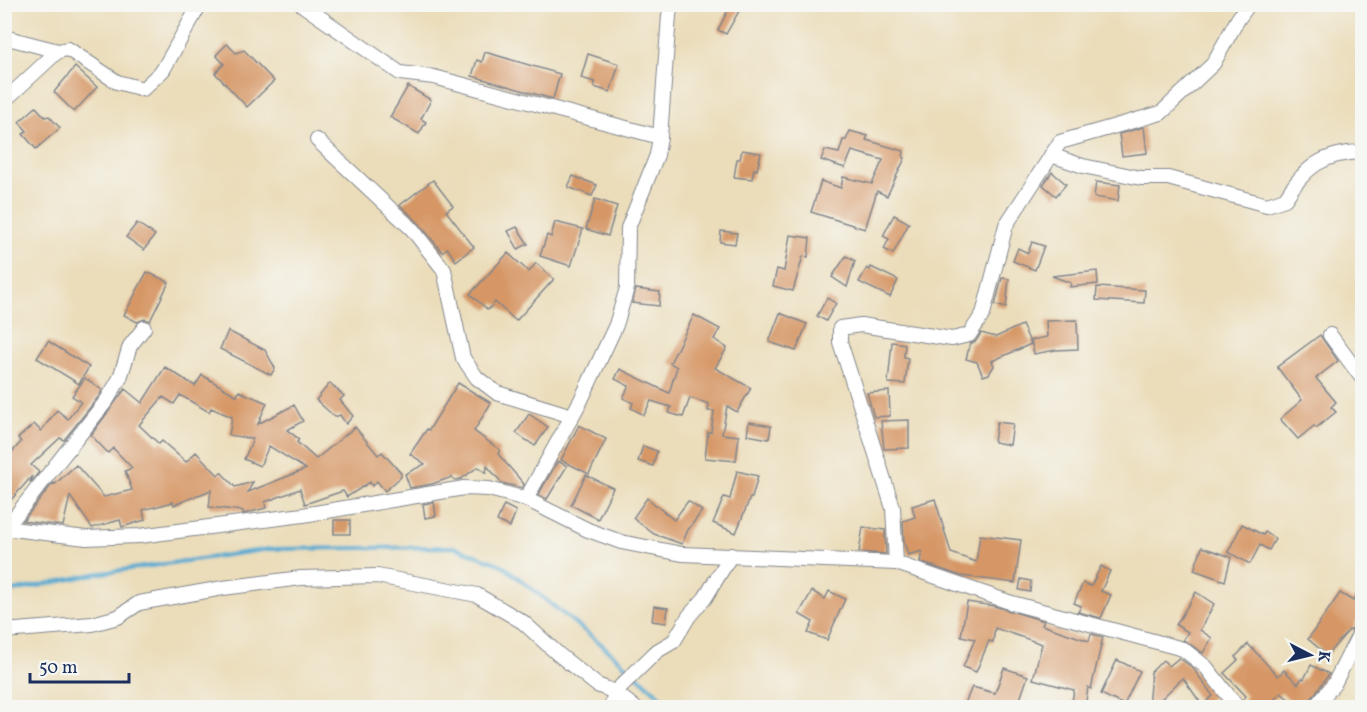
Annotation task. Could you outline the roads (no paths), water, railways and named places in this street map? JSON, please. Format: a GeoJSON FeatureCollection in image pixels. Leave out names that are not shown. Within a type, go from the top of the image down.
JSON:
{"type":"FeatureCollection","features":[{"type":"Feature","properties":{"kind":"street"},"geometry":{"type":"LineString","coordinates":[[4,37],[58,51],[68,49],[117,82],[143,89],[163,70],[200,4]]}},
{"type":"Feature","properties":{"kind":"street"},"geometry":{"type":"LineString","coordinates":[[301,4],[400,73],[434,77],[476,87],[660,136]]}},
{"type":"Feature","properties":{"kind":"street"},"geometry":{"type":"LineString","coordinates":[[526,499],[572,416],[615,325],[627,288],[628,228],[657,155],[660,136],[671,4]]}},
{"type":"Feature","properties":{"kind":"street"},"geometry":{"type":"LineString","coordinates":[[896,563],[893,508],[840,342],[840,328],[861,325],[952,339],[969,335],[982,314],[1006,225],[1060,142],[1074,136],[1161,113],[1213,64],[1249,4]]}},
{"type":"Feature","properties":{"kind":"street"},"geometry":{"type":"LineString","coordinates":[[4,101],[58,51]]}},
{"type":"Feature","properties":{"kind":"street"},"geometry":{"type":"LineString","coordinates":[[317,140],[412,229],[444,270],[463,358],[477,378],[497,393],[572,416]]}},
{"type":"Feature","properties":{"kind":"street"},"geometry":{"type":"LineString","coordinates":[[1051,155],[1083,166],[1141,178],[1178,180],[1267,205],[1285,199],[1299,178],[1324,159],[1345,153],[1362,153]]}},
{"type":"Feature","properties":{"kind":"street"},"geometry":{"type":"LineString","coordinates":[[5,528],[107,400],[120,378],[130,346],[144,328]]}},
{"type":"Feature","properties":{"kind":"street"},"geometry":{"type":"LineString","coordinates":[[1330,336],[1362,378]]}},
{"type":"Feature","properties":{"kind":"street"},"geometry":{"type":"LineString","coordinates":[[5,528],[86,538],[139,536],[303,515],[464,488],[489,489],[526,499],[588,530],[621,542],[682,554],[896,563],[1012,603],[1183,649],[1206,667],[1238,708]]}},
{"type":"Feature","properties":{"kind":"street"},"geometry":{"type":"LineString","coordinates":[[611,708],[615,692],[632,678],[657,651],[674,640],[689,616],[705,598],[731,555]]}},
{"type":"Feature","properties":{"kind":"street"},"geometry":{"type":"LineString","coordinates":[[4,631],[92,624],[118,618],[140,603],[223,588],[301,578],[377,576],[477,595],[524,622],[558,654],[597,684],[615,692],[635,708]]}},
{"type":"Feature","properties":{"kind":"street"},"geometry":{"type":"LineString","coordinates":[[1314,708],[1334,684],[1362,629]]}},
{"type":"Feature","properties":{"kind":"waterway"},"geometry":{"type":"LineString","coordinates":[[4,593],[95,574],[270,549],[454,547],[502,565],[601,644],[674,708]]}}]}
